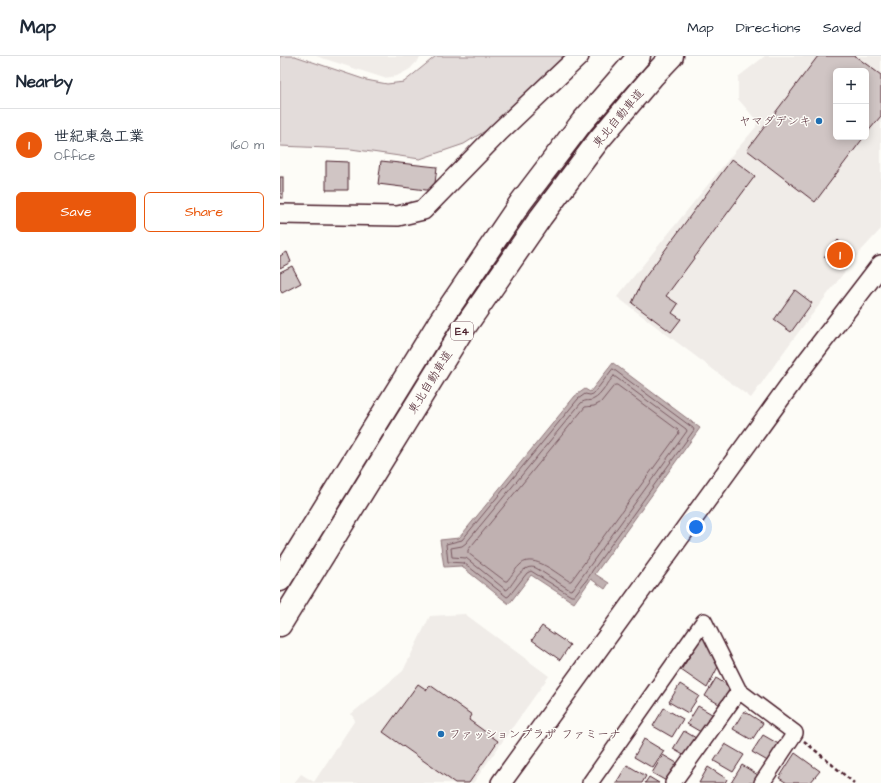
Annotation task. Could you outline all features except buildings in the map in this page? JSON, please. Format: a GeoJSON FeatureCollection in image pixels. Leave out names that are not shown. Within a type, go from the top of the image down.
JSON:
{"type":"FeatureCollection","features":[{"type":"Feature","properties":{"kind":"highway","name":"東北自動車道"},"geometry":{"type":"LineString","coordinates":[[280,580],[440,321],[521,202],[582,122],[639,56]]}},
{"type":"Feature","properties":{"kind":"highway","name":"東北自動車道"},"geometry":{"type":"LineString","coordinates":[[280,625],[460,334],[541,217],[598,141],[672,56]]}},
{"type":"Feature","properties":{"kind":"street"},"geometry":{"type":"LineString","coordinates":[[280,214],[398,216],[423,210],[499,132],[579,56]]}},
{"type":"Feature","properties":{"kind":"street"},"geometry":{"type":"LineString","coordinates":[[501,783],[805,364],[881,265]]}},
{"type":"Feature","properties":{"kind":"street"},"geometry":{"type":"LineString","coordinates":[[590,783],[704,621],[739,691],[795,733],[762,783]]}},
{"type":"Feature","properties":{"kind":"street"},"geometry":{"type":"LineString","coordinates":[[673,783],[739,691]]}},
{"type":"Feature","properties":{"kind":"path"},"geometry":{"type":"LineString","coordinates":[[795,733],[854,783]]}},
{"type":"Feature","properties":{"kind":"shaded area"},"geometry":{"type":"Polygon","coordinates":[[[280,56],[295,56],[366,80],[387,84],[404,82],[436,56],[568,56],[493,126],[464,144],[420,159],[351,149],[280,146],[280,56]]]}},
{"type":"Feature","properties":{"kind":"shaded area"},"geometry":{"type":"Polygon","coordinates":[[[316,56],[422,56],[410,69],[397,76],[384,78],[316,56]]]}},
{"type":"Feature","properties":{"kind":"shaded area"},"geometry":{"type":"Polygon","coordinates":[[[765,56],[881,56],[881,229],[859,253],[788,346],[751,398],[617,297],[756,127],[757,121],[738,99],[738,77],[765,56]]]}},
{"type":"Feature","properties":{"kind":"shaded area"},"geometry":{"type":"Polygon","coordinates":[[[465,614],[549,676],[473,783],[294,783],[301,774],[314,782],[355,720],[351,714],[403,671],[430,616],[465,614]]]}},
{"type":"Feature","properties":{"kind":"water"},"geometry":{"type":"Polygon","coordinates":[[[613,363],[700,428],[595,574],[609,583],[605,589],[591,579],[574,603],[531,575],[509,604],[461,566],[444,567],[440,540],[459,538],[575,396],[585,389],[590,392],[613,363]]]}},
{"type":"Feature","properties":{"kind":"place","name":"ヤマダデンキ"},"geometry":{"type":"Point","coordinates":[819,121]}},
{"type":"Feature","properties":{"kind":"place","name":"世紀東急工業"},"geometry":{"type":"Point","coordinates":[840,255]}},
{"type":"Feature","properties":{"kind":"place","name":"ファッションプラザ ファミーナ"},"geometry":{"type":"Point","coordinates":[441,734]}}]}
